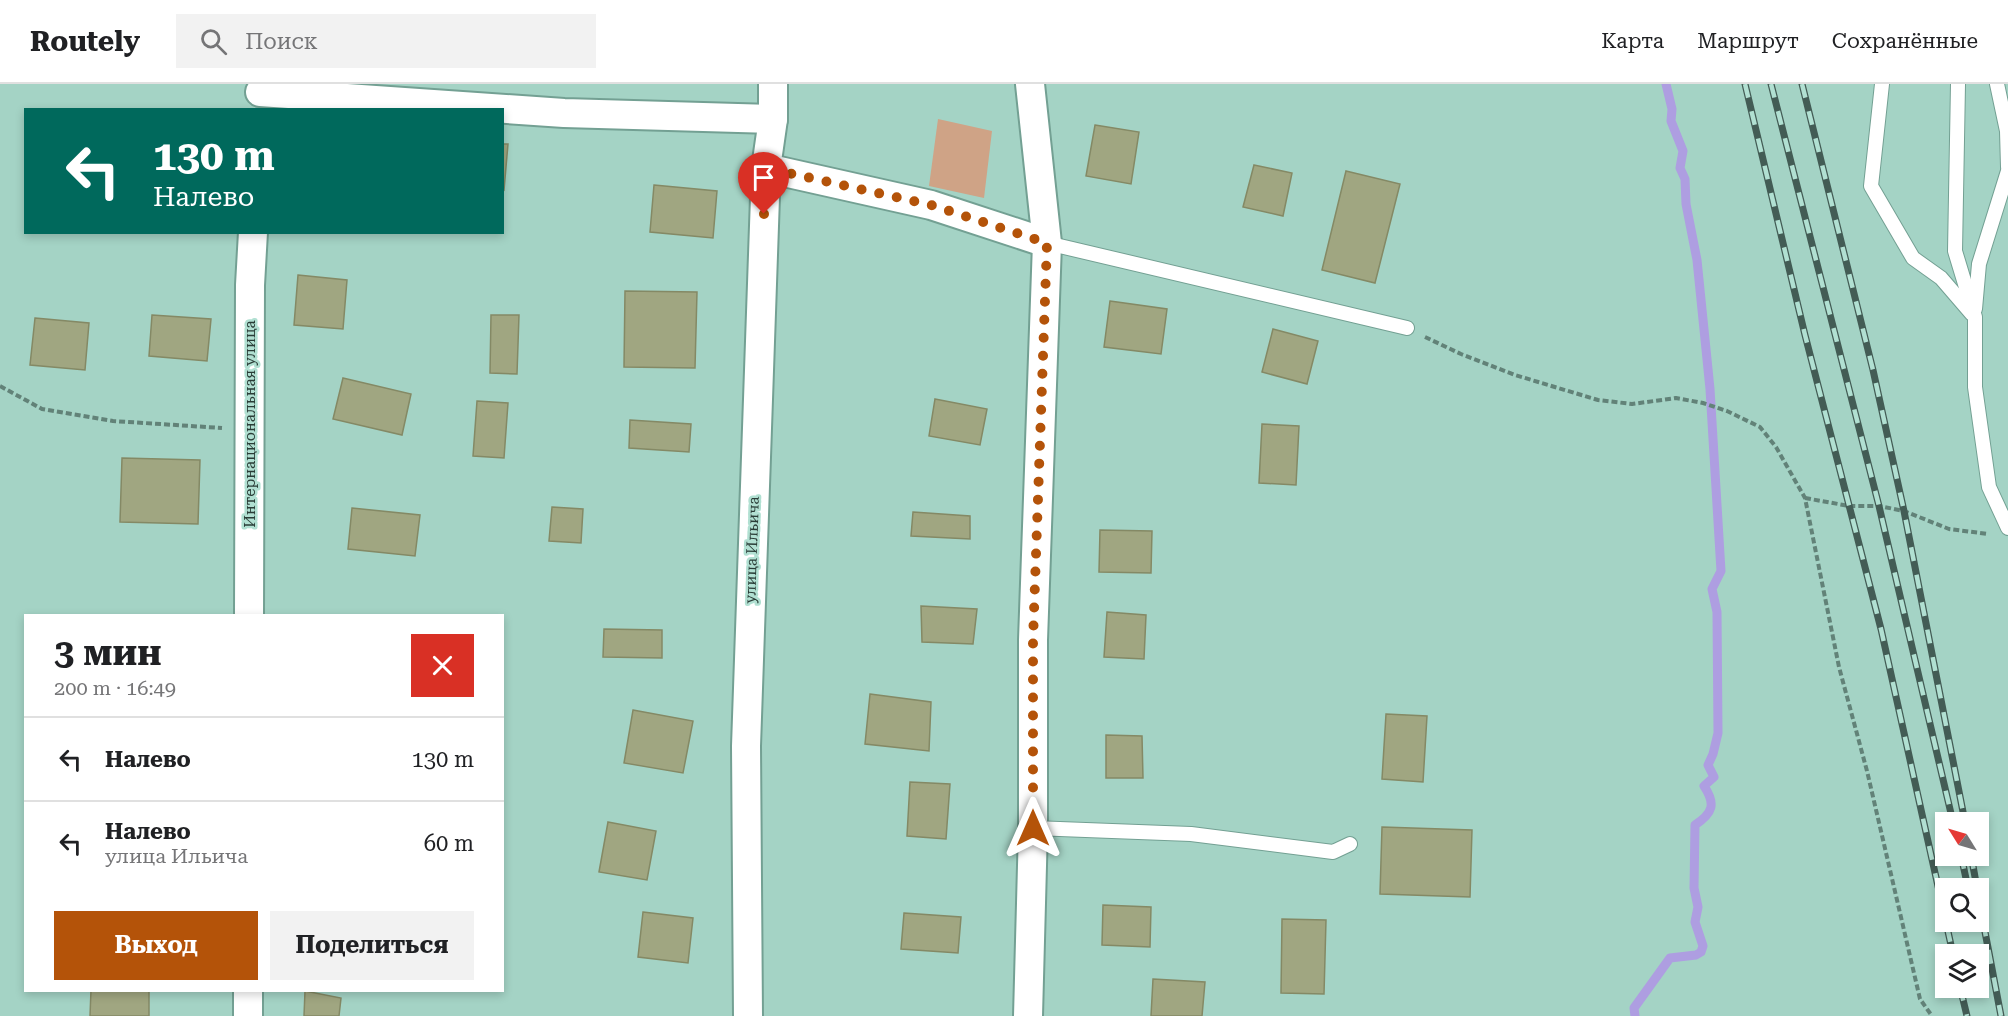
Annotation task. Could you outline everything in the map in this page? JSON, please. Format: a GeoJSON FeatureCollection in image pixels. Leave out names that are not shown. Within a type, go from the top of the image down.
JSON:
{"type":"FeatureCollection","features":[{"type":"Feature","properties":{"kind":"street","name":"улица Ильича"},"geometry":{"type":"LineString","coordinates":[[748,1016],[746,746],[766,168],[773,119],[773,84]]}},
{"type":"Feature","properties":{"kind":"street"},"geometry":{"type":"LineString","coordinates":[[1028,1016],[1033,828],[1033,640],[1047,243],[1030,84]]}},
{"type":"Feature","properties":{"kind":"street"},"geometry":{"type":"LineString","coordinates":[[260,95],[480,108]]}},
{"type":"Feature","properties":{"kind":"street"},"geometry":{"type":"LineString","coordinates":[[504,109],[773,119]]}},
{"type":"Feature","properties":{"kind":"street"},"geometry":{"type":"LineString","coordinates":[[766,168],[931,205],[1047,243]]}},
{"type":"Feature","properties":{"kind":"street","name":"Интернациональная улица"},"geometry":{"type":"LineString","coordinates":[[249,614],[250,285],[253,234]]}},
{"type":"Feature","properties":{"kind":"street"},"geometry":{"type":"LineString","coordinates":[[248,992],[248,1016]]}},
{"type":"Feature","properties":{"kind":"lane"},"geometry":{"type":"LineString","coordinates":[[1882,84],[1871,186],[1913,258],[1941,278],[1975,317]]}},
{"type":"Feature","properties":{"kind":"lane"},"geometry":{"type":"LineString","coordinates":[[1958,84],[1955,251],[1975,317]]}},
{"type":"Feature","properties":{"kind":"lane"},"geometry":{"type":"LineString","coordinates":[[1997,84],[2007,131],[2008,169],[1979,264],[1975,317],[1975,387],[1989,486],[2002,532]]}},
{"type":"Feature","properties":{"kind":"lane"},"geometry":{"type":"LineString","coordinates":[[1047,243],[1407,328]]}},
{"type":"Feature","properties":{"kind":"lane"},"geometry":{"type":"LineString","coordinates":[[1033,828],[1191,834],[1333,852],[1350,844]]}},
{"type":"Feature","properties":{"kind":"path"},"geometry":{"type":"LineString","coordinates":[[1407,328],[1461,354],[1504,371],[1598,400],[1632,404],[1676,398],[1728,411],[1760,427],[1776,447],[1805,498],[1839,667],[1868,771],[1920,999],[1932,1016]]}},
{"type":"Feature","properties":{"kind":"path"},"geometry":{"type":"LineString","coordinates":[[0,386],[42,409],[52,411],[113,421],[250,430]]}},
{"type":"Feature","properties":{"kind":"path"},"geometry":{"type":"LineString","coordinates":[[1805,498],[1849,506],[1879,506],[1904,511],[1949,529],[2002,532]]}},
{"type":"Feature","properties":{"kind":"shaded area"},"geometry":{"type":"Polygon","coordinates":[[[938,119],[992,131],[984,198],[929,186],[938,119]]]}},
{"type":"Feature","properties":{"kind":"building"},"geometry":{"type":"Polygon","coordinates":[[[1095,125],[1139,132],[1131,184],[1086,176],[1095,125]]]}},
{"type":"Feature","properties":{"kind":"building"},"geometry":{"type":"Polygon","coordinates":[[[504,144],[508,144],[504,190],[504,144]]]}},
{"type":"Feature","properties":{"kind":"building"},"geometry":{"type":"Polygon","coordinates":[[[1254,165],[1292,173],[1283,216],[1243,207],[1254,165]]]}},
{"type":"Feature","properties":{"kind":"building"},"geometry":{"type":"Polygon","coordinates":[[[1346,171],[1400,184],[1375,283],[1322,270],[1346,171]]]}},
{"type":"Feature","properties":{"kind":"building"},"geometry":{"type":"Polygon","coordinates":[[[654,185],[717,191],[713,238],[650,232],[654,185]]]}},
{"type":"Feature","properties":{"kind":"building"},"geometry":{"type":"Polygon","coordinates":[[[298,275],[347,280],[343,329],[294,325],[298,275]]]}},
{"type":"Feature","properties":{"kind":"building"},"geometry":{"type":"Polygon","coordinates":[[[625,291],[697,292],[695,368],[624,367],[625,291]]]}},
{"type":"Feature","properties":{"kind":"building"},"geometry":{"type":"Polygon","coordinates":[[[1110,301],[1167,309],[1161,354],[1104,347],[1110,301]]]}},
{"type":"Feature","properties":{"kind":"building"},"geometry":{"type":"Polygon","coordinates":[[[152,315],[211,319],[207,361],[149,356],[152,315]]]}},
{"type":"Feature","properties":{"kind":"building"},"geometry":{"type":"Polygon","coordinates":[[[491,315],[519,315],[517,374],[490,373],[491,315]]]}},
{"type":"Feature","properties":{"kind":"building"},"geometry":{"type":"Polygon","coordinates":[[[35,318],[89,323],[85,370],[30,365],[35,318]]]}},
{"type":"Feature","properties":{"kind":"building"},"geometry":{"type":"Polygon","coordinates":[[[1273,329],[1318,341],[1307,384],[1262,372],[1273,329]]]}},
{"type":"Feature","properties":{"kind":"building"},"geometry":{"type":"Polygon","coordinates":[[[343,378],[411,394],[402,435],[333,419],[343,378]]]}},
{"type":"Feature","properties":{"kind":"building"},"geometry":{"type":"Polygon","coordinates":[[[935,399],[987,409],[980,445],[929,436],[935,399]]]}},
{"type":"Feature","properties":{"kind":"building"},"geometry":{"type":"Polygon","coordinates":[[[477,401],[508,403],[504,458],[473,456],[477,401]]]}},
{"type":"Feature","properties":{"kind":"building"},"geometry":{"type":"Polygon","coordinates":[[[630,420],[691,424],[689,452],[629,448],[630,420]]]}},
{"type":"Feature","properties":{"kind":"building"},"geometry":{"type":"Polygon","coordinates":[[[1262,424],[1299,426],[1296,485],[1259,483],[1262,424]]]}},
{"type":"Feature","properties":{"kind":"building"},"geometry":{"type":"Polygon","coordinates":[[[122,458],[200,460],[198,524],[120,522],[122,458]]]}},
{"type":"Feature","properties":{"kind":"building"},"geometry":{"type":"Polygon","coordinates":[[[552,507],[583,509],[581,543],[549,541],[552,507]]]}},
{"type":"Feature","properties":{"kind":"building"},"geometry":{"type":"Polygon","coordinates":[[[352,508],[420,515],[415,556],[348,549],[352,508]]]}},
{"type":"Feature","properties":{"kind":"building"},"geometry":{"type":"Polygon","coordinates":[[[913,512],[970,516],[970,539],[911,536],[913,512]]]}},
{"type":"Feature","properties":{"kind":"building"},"geometry":{"type":"Polygon","coordinates":[[[1100,530],[1152,531],[1151,573],[1099,572],[1100,530]]]}},
{"type":"Feature","properties":{"kind":"building"},"geometry":{"type":"Polygon","coordinates":[[[921,606],[977,609],[973,644],[922,642],[921,606]]]}},
{"type":"Feature","properties":{"kind":"building"},"geometry":{"type":"Polygon","coordinates":[[[1107,612],[1146,615],[1144,659],[1104,657],[1107,612]]]}},
{"type":"Feature","properties":{"kind":"building"},"geometry":{"type":"Polygon","coordinates":[[[604,629],[662,630],[662,658],[603,657],[604,629]]]}},
{"type":"Feature","properties":{"kind":"building"},"geometry":{"type":"Polygon","coordinates":[[[870,694],[931,702],[929,751],[865,744],[870,694]]]}},
{"type":"Feature","properties":{"kind":"building"},"geometry":{"type":"Polygon","coordinates":[[[633,710],[693,721],[683,773],[624,763],[633,710]]]}},
{"type":"Feature","properties":{"kind":"building"},"geometry":{"type":"Polygon","coordinates":[[[1386,714],[1427,716],[1423,782],[1382,779],[1386,714]]]}},
{"type":"Feature","properties":{"kind":"building"},"geometry":{"type":"Polygon","coordinates":[[[1106,735],[1142,736],[1143,778],[1106,778],[1106,735]]]}},
{"type":"Feature","properties":{"kind":"building"},"geometry":{"type":"Polygon","coordinates":[[[910,782],[950,784],[946,839],[907,836],[910,782]]]}},
{"type":"Feature","properties":{"kind":"building"},"geometry":{"type":"Polygon","coordinates":[[[608,822],[656,831],[647,880],[599,872],[608,822]]]}},
{"type":"Feature","properties":{"kind":"building"},"geometry":{"type":"Polygon","coordinates":[[[1382,827],[1472,830],[1470,897],[1380,894],[1382,827]]]}},
{"type":"Feature","properties":{"kind":"building"},"geometry":{"type":"Polygon","coordinates":[[[1103,905],[1151,907],[1150,947],[1102,945],[1103,905]]]}},
{"type":"Feature","properties":{"kind":"building"},"geometry":{"type":"Polygon","coordinates":[[[643,912],[693,918],[688,963],[638,957],[643,912]]]}},
{"type":"Feature","properties":{"kind":"building"},"geometry":{"type":"Polygon","coordinates":[[[904,913],[961,917],[958,953],[901,949],[904,913]]]}},
{"type":"Feature","properties":{"kind":"building"},"geometry":{"type":"Polygon","coordinates":[[[1282,919],[1326,920],[1324,994],[1281,993],[1282,919]]]}},
{"type":"Feature","properties":{"kind":"building"},"geometry":{"type":"Polygon","coordinates":[[[1153,979],[1205,982],[1202,1016],[1151,1016],[1153,979]]]}},
{"type":"Feature","properties":{"kind":"building"},"geometry":{"type":"Polygon","coordinates":[[[91,992],[149,992],[149,1016],[90,1016],[91,992]]]}},
{"type":"Feature","properties":{"kind":"building"},"geometry":{"type":"Polygon","coordinates":[[[305,992],[341,998],[339,1016],[304,1016],[305,992]]]}},
{"type":"Feature","properties":{"kind":"waterway"},"geometry":{"type":"LineString","coordinates":[[1635,1016],[1634,1008],[1670,958],[1696,955],[1701,952],[1703,946],[1695,922],[1698,907],[1694,888],[1695,825],[1706,816],[1711,808],[1710,798],[1704,786],[1714,777],[1708,765],[1718,733],[1717,612],[1712,589],[1721,571],[1710,389],[1697,260],[1686,204],[1685,179],[1680,168],[1683,151],[1671,121],[1672,109],[1666,84]]}},
{"type":"Feature","properties":{"kind":"railway"},"geometry":{"type":"LineString","coordinates":[[1745,84],[1805,335],[1881,629],[1951,944]]}},
{"type":"Feature","properties":{"kind":"railway"},"geometry":{"type":"LineString","coordinates":[[1771,84],[1879,506],[1951,812]]}},
{"type":"Feature","properties":{"kind":"railway"},"geometry":{"type":"LineString","coordinates":[[1802,84],[1873,370],[1904,511],[1963,812]]}},
{"type":"Feature","properties":{"kind":"railway"},"geometry":{"type":"LineString","coordinates":[[1963,866],[1966,878]]}},
{"type":"Feature","properties":{"kind":"railway"},"geometry":{"type":"LineString","coordinates":[[1973,866],[1975,878]]}},
{"type":"Feature","properties":{"kind":"railway"},"geometry":{"type":"LineString","coordinates":[[1985,932],[2001,1016]]}},
{"type":"Feature","properties":{"kind":"railway"},"geometry":{"type":"LineString","coordinates":[[1963,998],[1967,1016]]}},
{"type":"Feature","properties":{"kind":"route"},"geometry":{"type":"LineString","coordinates":[[764,214],[766,168],[931,205],[1047,243],[1033,640],[1033,828]]}}]}
